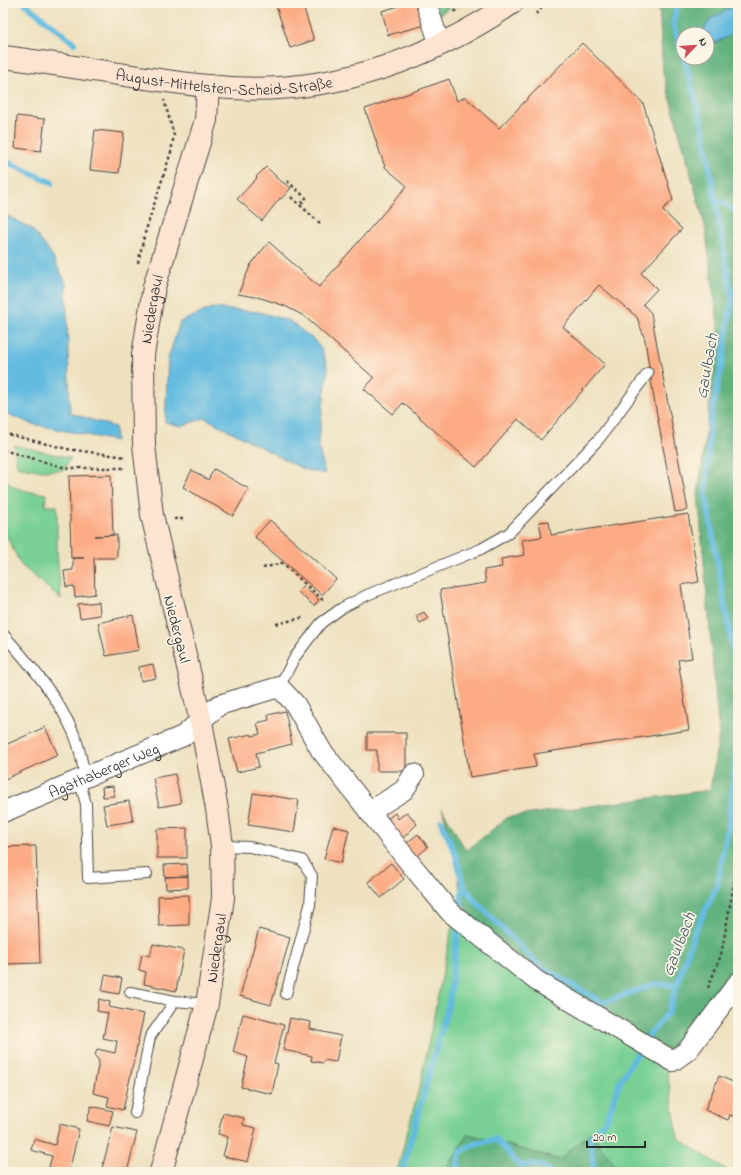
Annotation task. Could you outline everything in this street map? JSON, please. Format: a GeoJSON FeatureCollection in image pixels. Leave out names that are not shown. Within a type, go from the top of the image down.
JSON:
{"type":"FeatureCollection","features":[{"type":"Feature","properties":{"kind":"main road","name":"August-Mittelsten-Scheid-Straße"},"geometry":{"type":"LineString","coordinates":[[3,57],[208,86],[262,88],[302,86],[335,81],[397,64],[440,44],[512,3]]}},
{"type":"Feature","properties":{"kind":"main road","name":"Niedergaul"},"geometry":{"type":"LineString","coordinates":[[162,1172],[207,1004],[223,898],[222,846],[218,809],[201,722],[152,515],[144,445],[143,355],[154,287],[206,120],[208,86]]}},
{"type":"Feature","properties":{"kind":"street"},"geometry":{"type":"LineString","coordinates":[[426,3],[440,44]]}},
{"type":"Feature","properties":{"kind":"street"},"geometry":{"type":"LineString","coordinates":[[279,687],[295,704],[321,750],[450,912],[537,981],[666,1057],[688,1050],[738,983]]}},
{"type":"Feature","properties":{"kind":"street","name":"Agathaberger Weg"},"geometry":{"type":"LineString","coordinates":[[3,812],[183,736],[219,706],[279,687]]}},
{"type":"Feature","properties":{"kind":"street"},"geometry":{"type":"LineString","coordinates":[[369,812],[404,790],[414,774]]}},
{"type":"Feature","properties":{"kind":"lane"},"geometry":{"type":"LineString","coordinates":[[279,687],[295,657],[316,629],[321,623],[336,612],[367,595],[481,549],[509,533],[599,439],[648,373]]}},
{"type":"Feature","properties":{"kind":"lane"},"geometry":{"type":"LineString","coordinates":[[3,634],[28,662],[62,711],[75,735],[86,804],[88,878],[147,874]]}},
{"type":"Feature","properties":{"kind":"lane"},"geometry":{"type":"LineString","coordinates":[[222,846],[250,847],[302,860],[312,876],[310,905],[286,994]]}},
{"type":"Feature","properties":{"kind":"lane"},"geometry":{"type":"LineString","coordinates":[[130,992],[175,1001],[207,1004]]}},
{"type":"Feature","properties":{"kind":"lane"},"geometry":{"type":"LineString","coordinates":[[135,1113],[150,1037],[175,1001]]}},
{"type":"Feature","properties":{"kind":"path"},"geometry":{"type":"LineString","coordinates":[[536,14],[546,3]]}},
{"type":"Feature","properties":{"kind":"path"},"geometry":{"type":"LineString","coordinates":[[287,181],[306,198],[300,205]]}},
{"type":"Feature","properties":{"kind":"path"},"geometry":{"type":"LineString","coordinates":[[291,197],[321,224]]}},
{"type":"Feature","properties":{"kind":"path"},"geometry":{"type":"LineString","coordinates":[[3,433],[67,449],[130,457]]}},
{"type":"Feature","properties":{"kind":"path"},"geometry":{"type":"LineString","coordinates":[[3,450],[66,468],[131,468]]}},
{"type":"Feature","properties":{"kind":"path"},"geometry":{"type":"LineString","coordinates":[[177,518],[186,519]]}},
{"type":"Feature","properties":{"kind":"path"},"geometry":{"type":"LineString","coordinates":[[263,568],[282,563],[336,612]]}},
{"type":"Feature","properties":{"kind":"path"},"geometry":{"type":"LineString","coordinates":[[276,624],[301,618],[316,629]]}},
{"type":"Feature","properties":{"kind":"path"},"geometry":{"type":"LineString","coordinates":[[718,1010],[705,998],[720,955],[738,862]]}},
{"type":"Feature","properties":{"kind":"green space"},"geometry":{"type":"Polygon","coordinates":[[[435,3],[455,3],[438,16],[435,3]]]}},
{"type":"Feature","properties":{"kind":"green space"},"geometry":{"type":"Polygon","coordinates":[[[661,3],[738,3],[738,983],[718,1010],[669,1052],[536,972],[468,915],[460,894],[457,863],[442,808],[466,851],[508,817],[710,790],[719,734],[698,494],[719,333],[705,226],[663,73],[659,7],[661,3]]]}},
{"type":"Feature","properties":{"kind":"green space"},"geometry":{"type":"Polygon","coordinates":[[[14,445],[71,458],[63,470],[42,471],[17,466],[14,445]]]}},
{"type":"Feature","properties":{"kind":"green space"},"geometry":{"type":"Polygon","coordinates":[[[3,473],[7,481],[16,488],[46,494],[45,506],[57,506],[57,552],[61,599],[21,565],[3,529],[3,473]]]}},
{"type":"Feature","properties":{"kind":"green space"},"geometry":{"type":"Polygon","coordinates":[[[452,926],[666,1065],[678,1138],[730,1172],[619,1172],[591,1132],[560,1160],[468,1134],[444,1172],[397,1172],[421,1080],[452,926]]]}},
{"type":"Feature","properties":{"kind":"green space"},"geometry":{"type":"Polygon","coordinates":[[[591,1132],[619,1172],[444,1172],[468,1134],[559,1160],[591,1132]]]}},
{"type":"Feature","properties":{"kind":"water"},"geometry":{"type":"Polygon","coordinates":[[[738,4],[738,31],[715,43],[715,26],[706,26],[710,19],[738,4]]]}},
{"type":"Feature","properties":{"kind":"water"},"geometry":{"type":"Polygon","coordinates":[[[3,214],[31,228],[50,252],[66,283],[70,413],[115,427],[116,441],[32,424],[3,412],[3,214]]]}},
{"type":"Feature","properties":{"kind":"water"},"geometry":{"type":"Polygon","coordinates":[[[212,308],[259,312],[290,321],[314,340],[322,350],[328,369],[318,444],[325,474],[303,469],[205,418],[181,426],[165,422],[168,359],[180,322],[212,308]]]}},
{"type":"Feature","properties":{"kind":"building"},"geometry":{"type":"Polygon","coordinates":[[[275,3],[302,3],[314,40],[290,48],[275,3]]]}},
{"type":"Feature","properties":{"kind":"building"},"geometry":{"type":"Polygon","coordinates":[[[409,3],[419,3],[425,25],[388,35],[382,11],[409,3]]]}},
{"type":"Feature","properties":{"kind":"building"},"geometry":{"type":"Polygon","coordinates":[[[582,43],[643,103],[673,200],[662,210],[682,229],[641,273],[657,289],[643,304],[651,313],[688,510],[675,512],[653,393],[645,340],[637,317],[599,285],[563,327],[605,364],[541,440],[518,419],[476,467],[403,403],[393,414],[364,389],[374,378],[304,316],[285,306],[261,298],[238,294],[251,264],[269,242],[319,287],[407,186],[385,167],[365,109],[449,79],[457,101],[465,97],[499,128],[582,43]]]}},
{"type":"Feature","properties":{"kind":"building"},"geometry":{"type":"Polygon","coordinates":[[[17,116],[45,119],[41,151],[15,148],[17,116]]]}},
{"type":"Feature","properties":{"kind":"building"},"geometry":{"type":"Polygon","coordinates":[[[95,130],[124,133],[119,173],[90,170],[95,130]]]}},
{"type":"Feature","properties":{"kind":"building"},"geometry":{"type":"Polygon","coordinates":[[[266,167],[276,176],[275,177],[291,188],[281,199],[280,198],[262,221],[237,199],[266,167]]]}},
{"type":"Feature","properties":{"kind":"building"},"geometry":{"type":"Polygon","coordinates":[[[214,469],[249,489],[233,516],[183,487],[192,470],[208,480],[214,469]]]}},
{"type":"Feature","properties":{"kind":"building"},"geometry":{"type":"Polygon","coordinates":[[[111,475],[113,535],[95,536],[117,535],[117,558],[94,558],[95,594],[75,597],[74,586],[66,587],[64,571],[73,570],[73,558],[71,558],[69,476],[111,475]]]}},
{"type":"Feature","properties":{"kind":"building"},"geometry":{"type":"Polygon","coordinates":[[[688,514],[699,582],[681,585],[692,658],[678,660],[689,730],[534,754],[536,767],[470,777],[440,590],[486,583],[484,570],[502,567],[501,559],[525,555],[522,540],[542,537],[539,522],[549,521],[551,535],[688,514]]]}},
{"type":"Feature","properties":{"kind":"building"},"geometry":{"type":"Polygon","coordinates":[[[270,520],[336,579],[322,595],[255,537],[270,520]]]}},
{"type":"Feature","properties":{"kind":"building"},"geometry":{"type":"Polygon","coordinates":[[[303,586],[319,600],[314,606],[298,592],[303,586]]]}},
{"type":"Feature","properties":{"kind":"building"},"geometry":{"type":"Polygon","coordinates":[[[99,602],[100,615],[80,618],[78,604],[99,602]]]}},
{"type":"Feature","properties":{"kind":"building"},"geometry":{"type":"Polygon","coordinates":[[[424,612],[428,619],[420,623],[416,616],[424,612]]]}},
{"type":"Feature","properties":{"kind":"building"},"geometry":{"type":"Polygon","coordinates":[[[133,615],[139,650],[106,656],[98,623],[133,615]]]}},
{"type":"Feature","properties":{"kind":"building"},"geometry":{"type":"Polygon","coordinates":[[[153,664],[156,678],[141,681],[139,667],[153,664]]]}},
{"type":"Feature","properties":{"kind":"building"},"geometry":{"type":"Polygon","coordinates":[[[285,711],[292,744],[256,753],[259,767],[237,772],[229,739],[251,734],[252,736],[260,734],[257,723],[269,720],[268,715],[285,711]]]}},
{"type":"Feature","properties":{"kind":"building"},"geometry":{"type":"Polygon","coordinates":[[[45,727],[58,755],[3,780],[3,746],[45,727]]]}},
{"type":"Feature","properties":{"kind":"building"},"geometry":{"type":"Polygon","coordinates":[[[367,733],[406,733],[406,771],[377,771],[377,750],[367,750],[367,733]]]}},
{"type":"Feature","properties":{"kind":"building"},"geometry":{"type":"Polygon","coordinates":[[[175,774],[181,803],[159,807],[153,778],[175,774]]]}},
{"type":"Feature","properties":{"kind":"building"},"geometry":{"type":"Polygon","coordinates":[[[113,786],[114,796],[103,797],[102,787],[113,786]]]}},
{"type":"Feature","properties":{"kind":"building"},"geometry":{"type":"Polygon","coordinates":[[[253,793],[299,800],[294,832],[248,825],[253,793]]]}},
{"type":"Feature","properties":{"kind":"building"},"geometry":{"type":"Polygon","coordinates":[[[129,801],[133,821],[107,825],[103,805],[129,801]]]}},
{"type":"Feature","properties":{"kind":"building"},"geometry":{"type":"Polygon","coordinates":[[[407,812],[417,824],[401,840],[385,821],[395,813],[398,819],[407,812]]]}},
{"type":"Feature","properties":{"kind":"building"},"geometry":{"type":"Polygon","coordinates":[[[333,826],[349,830],[341,863],[324,859],[333,826]]]}},
{"type":"Feature","properties":{"kind":"building"},"geometry":{"type":"Polygon","coordinates":[[[187,828],[187,858],[157,858],[157,829],[187,828]]]}},
{"type":"Feature","properties":{"kind":"building"},"geometry":{"type":"Polygon","coordinates":[[[418,834],[428,847],[415,858],[404,845],[418,834]]]}},
{"type":"Feature","properties":{"kind":"building"},"geometry":{"type":"Polygon","coordinates":[[[36,846],[40,963],[3,964],[3,847],[36,846]]]}},
{"type":"Feature","properties":{"kind":"building"},"geometry":{"type":"Polygon","coordinates":[[[391,863],[404,879],[381,898],[368,882],[391,863]]]}},
{"type":"Feature","properties":{"kind":"building"},"geometry":{"type":"Polygon","coordinates":[[[187,864],[188,876],[165,877],[164,865],[187,864]]]}},
{"type":"Feature","properties":{"kind":"building"},"geometry":{"type":"Polygon","coordinates":[[[188,876],[188,888],[166,889],[165,877],[188,876]]]}},
{"type":"Feature","properties":{"kind":"building"},"geometry":{"type":"Polygon","coordinates":[[[189,895],[189,925],[159,926],[158,896],[189,895]]]}},
{"type":"Feature","properties":{"kind":"building"},"geometry":{"type":"Polygon","coordinates":[[[259,929],[290,938],[271,1005],[240,996],[259,929]]]}},
{"type":"Feature","properties":{"kind":"building"},"geometry":{"type":"Polygon","coordinates":[[[153,944],[184,950],[176,991],[144,984],[146,972],[139,970],[142,954],[150,956],[153,944]]]}},
{"type":"Feature","properties":{"kind":"building"},"geometry":{"type":"Polygon","coordinates":[[[105,975],[122,978],[119,994],[102,991],[105,975]]]}},
{"type":"Feature","properties":{"kind":"building"},"geometry":{"type":"Polygon","coordinates":[[[99,999],[110,1002],[109,1007],[144,1014],[123,1110],[107,1106],[109,1097],[93,1093],[99,1061],[95,1056],[97,1049],[115,1053],[117,1041],[103,1038],[108,1013],[97,1011],[99,999]]]}},
{"type":"Feature","properties":{"kind":"building"},"geometry":{"type":"Polygon","coordinates":[[[243,1014],[284,1025],[274,1063],[278,1064],[272,1094],[241,1087],[248,1057],[233,1052],[243,1014]]]}},
{"type":"Feature","properties":{"kind":"building"},"geometry":{"type":"Polygon","coordinates":[[[290,1018],[311,1022],[310,1029],[341,1036],[336,1062],[324,1060],[323,1063],[311,1061],[312,1056],[283,1050],[290,1018]]]}},
{"type":"Feature","properties":{"kind":"building"},"geometry":{"type":"Polygon","coordinates":[[[719,1076],[738,1084],[738,1118],[730,1115],[728,1120],[705,1110],[719,1076]]]}},
{"type":"Feature","properties":{"kind":"building"},"geometry":{"type":"Polygon","coordinates":[[[91,1106],[113,1111],[109,1126],[87,1121],[91,1106]]]}},
{"type":"Feature","properties":{"kind":"building"},"geometry":{"type":"Polygon","coordinates":[[[223,1113],[244,1118],[243,1125],[256,1128],[248,1162],[223,1156],[228,1137],[218,1134],[223,1113]]]}},
{"type":"Feature","properties":{"kind":"building"},"geometry":{"type":"Polygon","coordinates":[[[60,1124],[79,1129],[69,1172],[48,1171],[52,1156],[31,1150],[34,1139],[55,1145],[60,1124]]]}},
{"type":"Feature","properties":{"kind":"building"},"geometry":{"type":"Polygon","coordinates":[[[113,1127],[137,1132],[127,1172],[101,1172],[113,1127]]]}},
{"type":"Feature","properties":{"kind":"waterway"},"geometry":{"type":"LineString","coordinates":[[24,3],[74,43]]}},
{"type":"Feature","properties":{"kind":"waterway","name":"Gaulbach"},"geometry":{"type":"LineString","coordinates":[[675,30],[673,24],[678,3]]}},
{"type":"Feature","properties":{"kind":"waterway","name":"Gaulbach"},"geometry":{"type":"LineString","coordinates":[[686,66],[703,128],[732,298],[724,353],[710,422],[706,495],[738,681]]}},
{"type":"Feature","properties":{"kind":"waterway"},"geometry":{"type":"LineString","coordinates":[[3,160],[52,183]]}},
{"type":"Feature","properties":{"kind":"waterway"},"geometry":{"type":"LineString","coordinates":[[715,198],[738,212]]}},
{"type":"Feature","properties":{"kind":"waterway","name":"Gaulbach"},"geometry":{"type":"LineString","coordinates":[[592,1172],[594,1171],[590,1138],[607,1119],[620,1081],[650,1034],[668,1013],[694,933],[717,887],[729,821],[736,752],[738,702]]}},
{"type":"Feature","properties":{"kind":"waterway"},"geometry":{"type":"LineString","coordinates":[[441,821],[455,853],[463,884],[473,899],[540,966],[603,1003],[655,984],[678,985]]}},
{"type":"Feature","properties":{"kind":"waterway"},"geometry":{"type":"LineString","coordinates":[[402,1172],[449,1003],[463,884]]}},
{"type":"Feature","properties":{"kind":"waterway","name":"Gaulbach"},"geometry":{"type":"LineString","coordinates":[[457,1172],[460,1152],[473,1145],[496,1139],[520,1166],[537,1164],[551,1172]]}}]}
